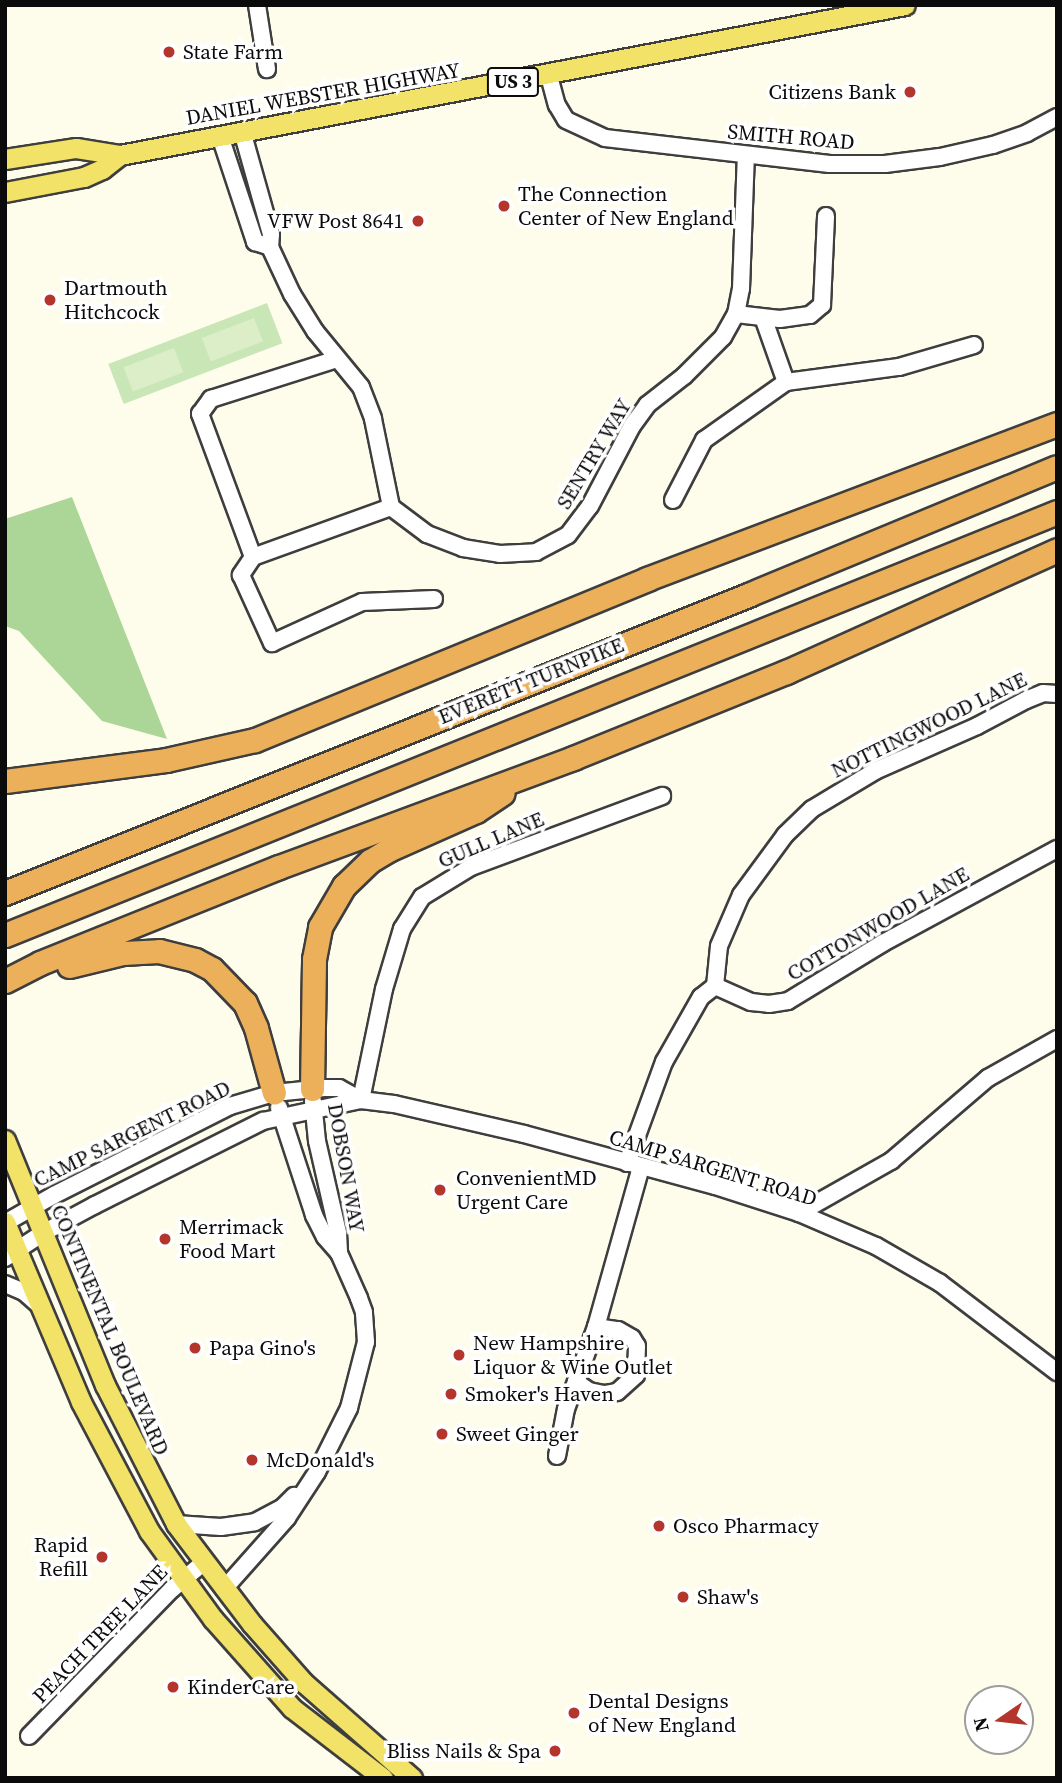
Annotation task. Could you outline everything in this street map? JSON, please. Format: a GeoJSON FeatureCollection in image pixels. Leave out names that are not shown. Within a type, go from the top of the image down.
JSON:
{"type":"FeatureCollection","features":[{"type":"Feature","properties":{"kind":"highway"},"geometry":{"type":"LineString","coordinates":[[5,781],[166,760],[255,740],[647,579],[1057,424]]}},
{"type":"Feature","properties":{"kind":"highway","name":"EVERETT TURNPIKE"},"geometry":{"type":"LineString","coordinates":[[5,893],[748,595],[1057,467]]}},
{"type":"Feature","properties":{"kind":"highway","name":"EVERETT TURNPIKE"},"geometry":{"type":"LineString","coordinates":[[5,936],[1057,512]]}},
{"type":"Feature","properties":{"kind":"highway"},"geometry":{"type":"LineString","coordinates":[[5,983],[40,963],[279,867],[537,771],[786,672],[1057,550]]}},
{"type":"Feature","properties":{"kind":"highway"},"geometry":{"type":"LineString","coordinates":[[313,1099],[314,959],[320,927],[344,886],[370,861],[388,850],[476,811],[537,771]]}},
{"type":"Feature","properties":{"kind":"highway"},"geometry":{"type":"LineString","coordinates":[[5,983],[37,978],[83,961],[123,953],[159,951],[195,960],[226,981],[245,1003],[256,1028],[274,1093]]}},
{"type":"Feature","properties":{"kind":"main road","name":"DANIEL WEBSTER HIGHWAY"},"geometry":{"type":"LineString","coordinates":[[5,159],[76,148],[120,155],[549,76],[905,5]]}},
{"type":"Feature","properties":{"kind":"main road","name":"DANIEL WEBSTER HIGHWAY"},"geometry":{"type":"LineString","coordinates":[[5,192],[84,177],[102,169],[120,155]]}},
{"type":"Feature","properties":{"kind":"main road","name":"CONTINENTAL BOULEVARD"},"geometry":{"type":"LineString","coordinates":[[5,1140],[116,1410],[176,1524],[203,1563],[304,1683],[412,1778]]}},
{"type":"Feature","properties":{"kind":"main road"},"geometry":{"type":"LineString","coordinates":[[5,1222],[12,1253],[43,1308],[81,1402],[121,1483],[182,1580],[292,1707],[383,1778]]}},
{"type":"Feature","properties":{"kind":"street"},"geometry":{"type":"LineString","coordinates":[[257,5],[267,69]]}},
{"type":"Feature","properties":{"kind":"street","name":"SMITH ROAD"},"geometry":{"type":"LineString","coordinates":[[549,76],[557,106],[566,120],[605,138],[830,164],[906,161],[993,145],[1027,133],[1057,117]]}},
{"type":"Feature","properties":{"kind":"street"},"geometry":{"type":"LineString","coordinates":[[242,131],[271,234],[270,247],[292,294],[315,331],[361,387],[373,419],[391,507],[253,557],[241,575],[272,643],[362,602],[434,600]]}},
{"type":"Feature","properties":{"kind":"street"},"geometry":{"type":"LineString","coordinates":[[220,136],[255,242],[270,247]]}},
{"type":"Feature","properties":{"kind":"street","name":"SENTRY WAY"},"geometry":{"type":"LineString","coordinates":[[391,507],[427,534],[463,548],[500,554],[536,552],[568,535],[590,506],[646,405],[684,376],[714,346],[736,314],[741,289],[746,155]]}},
{"type":"Feature","properties":{"kind":"street"},"geometry":{"type":"LineString","coordinates":[[736,314],[764,320],[810,315],[822,304],[825,216]]}},
{"type":"Feature","properties":{"kind":"street"},"geometry":{"type":"LineString","coordinates":[[764,320],[786,382]]}},
{"type":"Feature","properties":{"kind":"street"},"geometry":{"type":"LineString","coordinates":[[673,500],[704,440],[786,382],[899,367],[974,345]]}},
{"type":"Feature","properties":{"kind":"street"},"geometry":{"type":"LineString","coordinates":[[253,557],[200,414],[211,399],[337,359]]}},
{"type":"Feature","properties":{"kind":"street","name":"NOTTINGWOOD LANE"},"geometry":{"type":"LineString","coordinates":[[715,985],[719,946],[741,895],[779,842],[812,809],[875,771],[977,726],[1026,700],[1043,694],[1057,694]]}},
{"type":"Feature","properties":{"kind":"street","name":"GULL LANE"},"geometry":{"type":"LineString","coordinates":[[361,1100],[384,989],[401,929],[422,897],[471,867],[662,796]]}},
{"type":"Feature","properties":{"kind":"street","name":"COTTONWOOD LANE"},"geometry":{"type":"LineString","coordinates":[[715,985],[751,1002],[769,1004],[788,1000],[919,923],[1057,849]]}},
{"type":"Feature","properties":{"kind":"street"},"geometry":{"type":"LineString","coordinates":[[557,1456],[566,1409],[596,1327],[634,1165],[664,1062],[701,997],[715,985]]}},
{"type":"Feature","properties":{"kind":"street"},"geometry":{"type":"LineString","coordinates":[[799,1213],[891,1161],[988,1078],[1057,1039]]}},
{"type":"Feature","properties":{"kind":"street","name":"CAMP SARGENT ROAD"},"geometry":{"type":"LineString","coordinates":[[12,1253],[43,1233],[218,1142],[282,1116],[339,1088],[361,1100],[422,1109],[634,1165],[799,1213],[876,1247],[940,1283],[1057,1373]]}},
{"type":"Feature","properties":{"kind":"street","name":"CAMP SARGENT ROAD"},"geometry":{"type":"LineString","coordinates":[[5,1222],[230,1107],[274,1093],[313,1099]]}},
{"type":"Feature","properties":{"kind":"street","name":"DOBSON WAY"},"geometry":{"type":"LineString","coordinates":[[224,1589],[287,1518],[317,1472],[349,1408],[366,1342],[363,1312],[339,1253],[325,1237],[314,1215],[274,1093]]}},
{"type":"Feature","properties":{"kind":"street","name":"DOBSON WAY"},"geometry":{"type":"LineString","coordinates":[[313,1099],[317,1140],[338,1233],[339,1253]]}},
{"type":"Feature","properties":{"kind":"street"},"geometry":{"type":"LineString","coordinates":[[5,1284],[24,1292],[43,1308]]}},
{"type":"Feature","properties":{"kind":"street"},"geometry":{"type":"LineString","coordinates":[[576,1382],[589,1391],[604,1394],[625,1388],[636,1375],[638,1357],[632,1338],[618,1330],[596,1327]]}},
{"type":"Feature","properties":{"kind":"street","name":"DOBSON WAY"},"geometry":{"type":"LineString","coordinates":[[176,1524],[221,1527],[255,1522],[283,1507],[317,1472]]}},
{"type":"Feature","properties":{"kind":"street","name":"PEACH TREE LANE"},"geometry":{"type":"LineString","coordinates":[[29,1736],[182,1580],[203,1563]]}},
{"type":"Feature","properties":{"kind":"green space"},"geometry":{"type":"Polygon","coordinates":[[[267,303],[282,343],[124,404],[108,364],[267,303]]]}},
{"type":"Feature","properties":{"kind":"green space"},"geometry":{"type":"Polygon","coordinates":[[[254,318],[263,341],[211,361],[202,338],[254,318]]]}},
{"type":"Feature","properties":{"kind":"green space"},"geometry":{"type":"Polygon","coordinates":[[[174,348],[183,372],[133,392],[124,367],[174,348]]]}},
{"type":"Feature","properties":{"kind":"green space"},"geometry":{"type":"Polygon","coordinates":[[[72,497],[167,739],[102,721],[19,631],[5,626],[5,519],[72,497]]]}},
{"type":"Feature","properties":{"kind":"place","name":"State Farm"},"geometry":{"type":"Point","coordinates":[169,52]}},
{"type":"Feature","properties":{"kind":"place","name":"Citizens Bank"},"geometry":{"type":"Point","coordinates":[910,92]}},
{"type":"Feature","properties":{"kind":"place","name":"The Connection Center of New England"},"geometry":{"type":"Point","coordinates":[504,206]}},
{"type":"Feature","properties":{"kind":"place","name":"VFW Post 8641"},"geometry":{"type":"Point","coordinates":[418,221]}},
{"type":"Feature","properties":{"kind":"place","name":"Dartmouth Hitchcock"},"geometry":{"type":"Point","coordinates":[50,300]}},
{"type":"Feature","properties":{"kind":"place","name":"ConvenientMD Urgent Care"},"geometry":{"type":"Point","coordinates":[440,1190]}},
{"type":"Feature","properties":{"kind":"place","name":"Merrimack Food Mart"},"geometry":{"type":"Point","coordinates":[165,1239]}},
{"type":"Feature","properties":{"kind":"place","name":"Papa Gino's"},"geometry":{"type":"Point","coordinates":[195,1348]}},
{"type":"Feature","properties":{"kind":"place","name":"New Hampshire Liquor & Wine Outlet"},"geometry":{"type":"Point","coordinates":[459,1355]}},
{"type":"Feature","properties":{"kind":"place","name":"Smoker's Haven"},"geometry":{"type":"Point","coordinates":[451,1394]}},
{"type":"Feature","properties":{"kind":"place","name":"Sweet Ginger"},"geometry":{"type":"Point","coordinates":[442,1434]}},
{"type":"Feature","properties":{"kind":"place","name":"McDonald's"},"geometry":{"type":"Point","coordinates":[252,1460]}},
{"type":"Feature","properties":{"kind":"place","name":"Osco Pharmacy"},"geometry":{"type":"Point","coordinates":[659,1526]}},
{"type":"Feature","properties":{"kind":"place","name":"Rapid Refill"},"geometry":{"type":"Point","coordinates":[102,1557]}},
{"type":"Feature","properties":{"kind":"place","name":"Shaw's"},"geometry":{"type":"Point","coordinates":[683,1597]}},
{"type":"Feature","properties":{"kind":"place","name":"KinderCare"},"geometry":{"type":"Point","coordinates":[173,1687]}},
{"type":"Feature","properties":{"kind":"place","name":"Dental Designs of New England"},"geometry":{"type":"Point","coordinates":[574,1713]}},
{"type":"Feature","properties":{"kind":"place","name":"Bliss Nails & Spa"},"geometry":{"type":"Point","coordinates":[555,1751]}}]}
